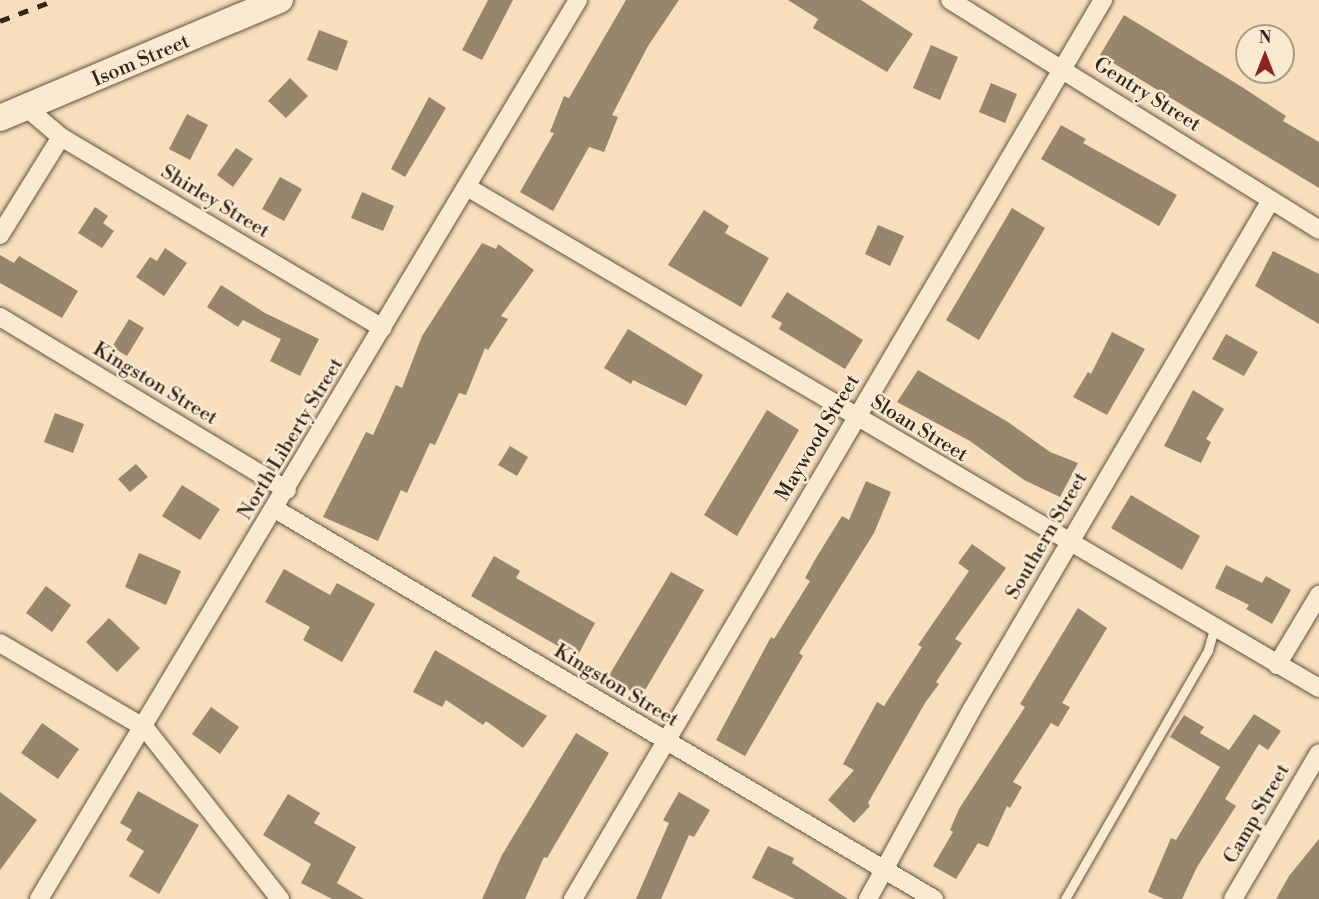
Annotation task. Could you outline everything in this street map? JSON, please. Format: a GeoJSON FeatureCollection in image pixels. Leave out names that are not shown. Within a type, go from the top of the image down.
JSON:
{"type":"FeatureCollection","features":[{"type":"Feature","properties":{"kind":"main road","name":"Isom Street"},"geometry":{"type":"LineString","coordinates":[[0,118],[28,109],[280,0]]}},
{"type":"Feature","properties":{"kind":"street","name":"North Liberty Street"},"geometry":{"type":"LineString","coordinates":[[39,899],[145,728],[578,0]]}},
{"type":"Feature","properties":{"kind":"street","name":"Gentry Street"},"geometry":{"type":"LineString","coordinates":[[950,0],[1319,230]]}},
{"type":"Feature","properties":{"kind":"street","name":"Maywood Street"},"geometry":{"type":"LineString","coordinates":[[573,899],[1103,0]]}},
{"type":"Feature","properties":{"kind":"street","name":"Shirley Street"},"geometry":{"type":"LineString","coordinates":[[28,109],[61,137],[383,328]]}},
{"type":"Feature","properties":{"kind":"street"},"geometry":{"type":"LineString","coordinates":[[0,235],[61,137]]}},
{"type":"Feature","properties":{"kind":"street","name":"Sloan Street"},"geometry":{"type":"LineString","coordinates":[[467,187],[1068,544],[1319,688]]}},
{"type":"Feature","properties":{"kind":"street","name":"Southern Street"},"geometry":{"type":"LineString","coordinates":[[868,899],[1068,544],[1271,200]]}},
{"type":"Feature","properties":{"kind":"street","name":"Kingston Street"},"geometry":{"type":"LineString","coordinates":[[0,316],[287,490]]}},
{"type":"Feature","properties":{"kind":"street","name":"Kingston Street"},"geometry":{"type":"LineString","coordinates":[[275,509],[665,742],[934,899]]}},
{"type":"Feature","properties":{"kind":"street"},"geometry":{"type":"LineString","coordinates":[[1277,665],[1319,595]]}},
{"type":"Feature","properties":{"kind":"street"},"geometry":{"type":"LineString","coordinates":[[0,643],[145,728],[280,899]]}},
{"type":"Feature","properties":{"kind":"street","name":"Camp Street"},"geometry":{"type":"LineString","coordinates":[[1233,899],[1319,753]]}},
{"type":"Feature","properties":{"kind":"lane"},"geometry":{"type":"LineString","coordinates":[[1065,899],[1208,650],[1214,629]]}},
{"type":"Feature","properties":{"kind":"building"},"geometry":{"type":"Polygon","coordinates":[[[488,0],[513,0],[482,60],[462,50],[488,0]]]}},
{"type":"Feature","properties":{"kind":"building"},"geometry":{"type":"Polygon","coordinates":[[[626,0],[679,0],[648,46],[612,115],[618,117],[604,152],[589,147],[553,211],[520,192],[554,133],[550,132],[564,96],[569,98],[626,0]]]}},
{"type":"Feature","properties":{"kind":"building"},"geometry":{"type":"Polygon","coordinates":[[[788,0],[861,0],[913,34],[887,72],[813,28],[818,19],[788,0]]]}},
{"type":"Feature","properties":{"kind":"building"},"geometry":{"type":"Polygon","coordinates":[[[1124,15],[1242,87],[1286,116],[1283,121],[1319,142],[1319,188],[1100,55],[1124,15]]]}},
{"type":"Feature","properties":{"kind":"building"},"geometry":{"type":"Polygon","coordinates":[[[319,30],[348,41],[337,71],[307,60],[319,30]]]}},
{"type":"Feature","properties":{"kind":"building"},"geometry":{"type":"Polygon","coordinates":[[[931,45],[958,57],[940,100],[913,88],[931,45]]]}},
{"type":"Feature","properties":{"kind":"building"},"geometry":{"type":"Polygon","coordinates":[[[290,78],[308,96],[286,118],[268,101],[290,78]]]}},
{"type":"Feature","properties":{"kind":"building"},"geometry":{"type":"Polygon","coordinates":[[[991,83],[1017,94],[1005,123],[979,112],[991,83]]]}},
{"type":"Feature","properties":{"kind":"building"},"geometry":{"type":"Polygon","coordinates":[[[429,97],[446,108],[405,177],[391,169],[429,97]]]}},
{"type":"Feature","properties":{"kind":"building"},"geometry":{"type":"Polygon","coordinates":[[[187,114],[208,125],[190,160],[169,149],[187,114]]]}},
{"type":"Feature","properties":{"kind":"building"},"geometry":{"type":"Polygon","coordinates":[[[1061,125],[1086,139],[1083,143],[1177,195],[1159,226],[1041,159],[1061,125]]]}},
{"type":"Feature","properties":{"kind":"building"},"geometry":{"type":"Polygon","coordinates":[[[236,148],[253,159],[233,187],[217,175],[236,148]]]}},
{"type":"Feature","properties":{"kind":"building"},"geometry":{"type":"Polygon","coordinates":[[[280,177],[302,189],[284,221],[262,209],[280,177]]]}},
{"type":"Feature","properties":{"kind":"building"},"geometry":{"type":"Polygon","coordinates":[[[362,192],[394,206],[383,231],[351,218],[362,192]]]}},
{"type":"Feature","properties":{"kind":"building"},"geometry":{"type":"Polygon","coordinates":[[[95,207],[108,216],[103,223],[114,231],[102,248],[78,233],[95,207]]]}},
{"type":"Feature","properties":{"kind":"building"},"geometry":{"type":"Polygon","coordinates":[[[1012,208],[1045,228],[979,340],[946,320],[1012,208]]]}},
{"type":"Feature","properties":{"kind":"building"},"geometry":{"type":"Polygon","coordinates":[[[704,210],[729,226],[725,233],[769,258],[741,307],[668,265],[704,210]]]}},
{"type":"Feature","properties":{"kind":"building"},"geometry":{"type":"Polygon","coordinates":[[[878,225],[904,236],[890,266],[865,254],[878,225]]]}},
{"type":"Feature","properties":{"kind":"building"},"geometry":{"type":"Polygon","coordinates":[[[482,243],[496,249],[498,244],[534,270],[501,316],[508,319],[488,350],[485,348],[466,395],[459,393],[435,445],[430,443],[407,493],[401,490],[378,541],[323,517],[366,432],[373,435],[396,385],[402,388],[422,336],[482,243]]]}},
{"type":"Feature","properties":{"kind":"building"},"geometry":{"type":"Polygon","coordinates":[[[165,248],[187,263],[164,296],[136,277],[150,257],[157,261],[165,248]]]}},
{"type":"Feature","properties":{"kind":"building"},"geometry":{"type":"Polygon","coordinates":[[[1273,251],[1319,274],[1319,324],[1255,286],[1273,251]]]}},
{"type":"Feature","properties":{"kind":"building"},"geometry":{"type":"Polygon","coordinates":[[[0,255],[14,263],[19,256],[78,291],[62,318],[0,283],[0,255]]]}},
{"type":"Feature","properties":{"kind":"building"},"geometry":{"type":"Polygon","coordinates":[[[221,285],[265,313],[319,339],[300,376],[270,361],[281,339],[243,320],[238,327],[207,307],[221,285]]]}},
{"type":"Feature","properties":{"kind":"building"},"geometry":{"type":"Polygon","coordinates":[[[787,292],[863,340],[845,369],[779,329],[782,323],[771,317],[787,292]]]}},
{"type":"Feature","properties":{"kind":"building"},"geometry":{"type":"Polygon","coordinates":[[[129,319],[144,328],[127,356],[112,347],[129,319]]]}},
{"type":"Feature","properties":{"kind":"building"},"geometry":{"type":"Polygon","coordinates":[[[628,329],[703,375],[686,406],[633,380],[631,384],[604,368],[628,329]]]}},
{"type":"Feature","properties":{"kind":"building"},"geometry":{"type":"Polygon","coordinates":[[[1112,332],[1145,349],[1107,415],[1073,397],[1088,372],[1091,374],[1112,332]]]}},
{"type":"Feature","properties":{"kind":"building"},"geometry":{"type":"Polygon","coordinates":[[[1226,334],[1258,352],[1244,376],[1212,359],[1226,334]]]}},
{"type":"Feature","properties":{"kind":"building"},"geometry":{"type":"Polygon","coordinates":[[[918,370],[1008,422],[1050,452],[1078,463],[1060,497],[1024,480],[970,441],[897,402],[918,370]]]}},
{"type":"Feature","properties":{"kind":"building"},"geometry":{"type":"Polygon","coordinates":[[[1193,390],[1224,409],[1206,439],[1211,442],[1201,463],[1164,446],[1193,390]]]}},
{"type":"Feature","properties":{"kind":"building"},"geometry":{"type":"Polygon","coordinates":[[[767,410],[799,430],[737,536],[704,515],[767,410]]]}},
{"type":"Feature","properties":{"kind":"building"},"geometry":{"type":"Polygon","coordinates":[[[55,413],[84,424],[73,453],[44,442],[55,413]]]}},
{"type":"Feature","properties":{"kind":"building"},"geometry":{"type":"Polygon","coordinates":[[[510,446],[528,457],[517,476],[498,465],[510,446]]]}},
{"type":"Feature","properties":{"kind":"building"},"geometry":{"type":"Polygon","coordinates":[[[136,464],[148,477],[130,492],[118,479],[136,464]]]}},
{"type":"Feature","properties":{"kind":"building"},"geometry":{"type":"Polygon","coordinates":[[[866,481],[891,492],[874,533],[799,653],[803,656],[745,756],[716,740],[771,637],[774,639],[810,581],[805,578],[816,558],[842,516],[849,520],[866,481]]]}},
{"type":"Feature","properties":{"kind":"building"},"geometry":{"type":"Polygon","coordinates":[[[182,485],[220,509],[200,540],[162,516],[182,485]]]}},
{"type":"Feature","properties":{"kind":"building"},"geometry":{"type":"Polygon","coordinates":[[[1131,495],[1200,536],[1182,570],[1111,528],[1131,495]]]}},
{"type":"Feature","properties":{"kind":"building"},"geometry":{"type":"Polygon","coordinates":[[[972,544],[1006,568],[955,639],[962,643],[936,682],[939,684],[925,703],[868,803],[870,806],[854,823],[828,800],[854,770],[843,764],[877,702],[884,706],[922,647],[918,645],[969,571],[958,563],[972,544]]]}},
{"type":"Feature","properties":{"kind":"building"},"geometry":{"type":"Polygon","coordinates":[[[139,553],[181,571],[166,605],[125,587],[139,553]]]}},
{"type":"Feature","properties":{"kind":"building"},"geometry":{"type":"Polygon","coordinates":[[[494,556],[520,571],[516,578],[595,623],[577,657],[471,596],[494,556]]]}},
{"type":"Feature","properties":{"kind":"building"},"geometry":{"type":"Polygon","coordinates":[[[1226,565],[1262,583],[1266,576],[1291,590],[1272,624],[1246,609],[1249,605],[1215,588],[1226,565]]]}},
{"type":"Feature","properties":{"kind":"building"},"geometry":{"type":"Polygon","coordinates":[[[284,569],[330,595],[337,583],[375,604],[342,662],[303,640],[310,627],[265,602],[284,569]]]}},
{"type":"Feature","properties":{"kind":"building"},"geometry":{"type":"Polygon","coordinates":[[[671,572],[704,590],[641,697],[608,677],[671,572]]]}},
{"type":"Feature","properties":{"kind":"building"},"geometry":{"type":"Polygon","coordinates":[[[46,586],[71,605],[52,632],[26,613],[46,586]]]}},
{"type":"Feature","properties":{"kind":"building"},"geometry":{"type":"Polygon","coordinates":[[[1078,608],[1107,628],[1062,703],[1070,707],[1058,727],[1051,723],[1013,782],[1022,787],[1010,808],[1007,806],[988,847],[978,843],[956,879],[933,866],[953,832],[950,830],[959,809],[1025,707],[1020,704],[1078,608]]]}},
{"type":"Feature","properties":{"kind":"building"},"geometry":{"type":"Polygon","coordinates":[[[109,618],[140,648],[117,672],[86,642],[109,618]]]}},
{"type":"Feature","properties":{"kind":"building"},"geometry":{"type":"Polygon","coordinates":[[[435,650],[547,716],[523,748],[486,721],[483,725],[446,700],[442,707],[413,692],[435,650]]]}},
{"type":"Feature","properties":{"kind":"building"},"geometry":{"type":"Polygon","coordinates":[[[211,707],[239,727],[220,754],[192,734],[211,707]]]}},
{"type":"Feature","properties":{"kind":"building"},"geometry":{"type":"Polygon","coordinates":[[[1254,714],[1281,731],[1268,750],[1259,744],[1225,799],[1236,806],[1197,867],[1182,899],[1164,899],[1148,892],[1171,838],[1176,840],[1220,767],[1170,737],[1184,715],[1204,727],[1200,733],[1229,750],[1254,714]]]}},
{"type":"Feature","properties":{"kind":"building"},"geometry":{"type":"Polygon","coordinates":[[[42,723],[79,749],[58,779],[21,753],[42,723]]]}},
{"type":"Feature","properties":{"kind":"building"},"geometry":{"type":"Polygon","coordinates":[[[576,733],[609,753],[547,858],[544,857],[525,899],[482,899],[502,855],[576,733]]]}},
{"type":"Feature","properties":{"kind":"building"},"geometry":{"type":"Polygon","coordinates":[[[138,791],[199,825],[159,894],[129,876],[144,851],[126,840],[132,830],[120,823],[138,791]]]}},
{"type":"Feature","properties":{"kind":"building"},"geometry":{"type":"Polygon","coordinates":[[[0,792],[37,820],[0,870],[0,792]]]}},
{"type":"Feature","properties":{"kind":"building"},"geometry":{"type":"Polygon","coordinates":[[[679,792],[710,810],[694,837],[689,835],[661,899],[636,899],[669,823],[663,820],[679,792]]]}},
{"type":"Feature","properties":{"kind":"building"},"geometry":{"type":"Polygon","coordinates":[[[288,794],[320,813],[314,823],[356,847],[337,883],[364,899],[332,899],[301,883],[311,864],[263,835],[288,794]]]}},
{"type":"Feature","properties":{"kind":"building"},"geometry":{"type":"Polygon","coordinates":[[[1319,839],[1319,899],[1276,899],[1289,876],[1319,839]]]}},
{"type":"Feature","properties":{"kind":"building"},"geometry":{"type":"Polygon","coordinates":[[[768,846],[794,858],[792,863],[848,899],[795,899],[752,878],[768,846]]]}},
{"type":"Feature","properties":{"kind":"railway"},"geometry":{"type":"LineString","coordinates":[[0,21],[55,0]]}}]}
